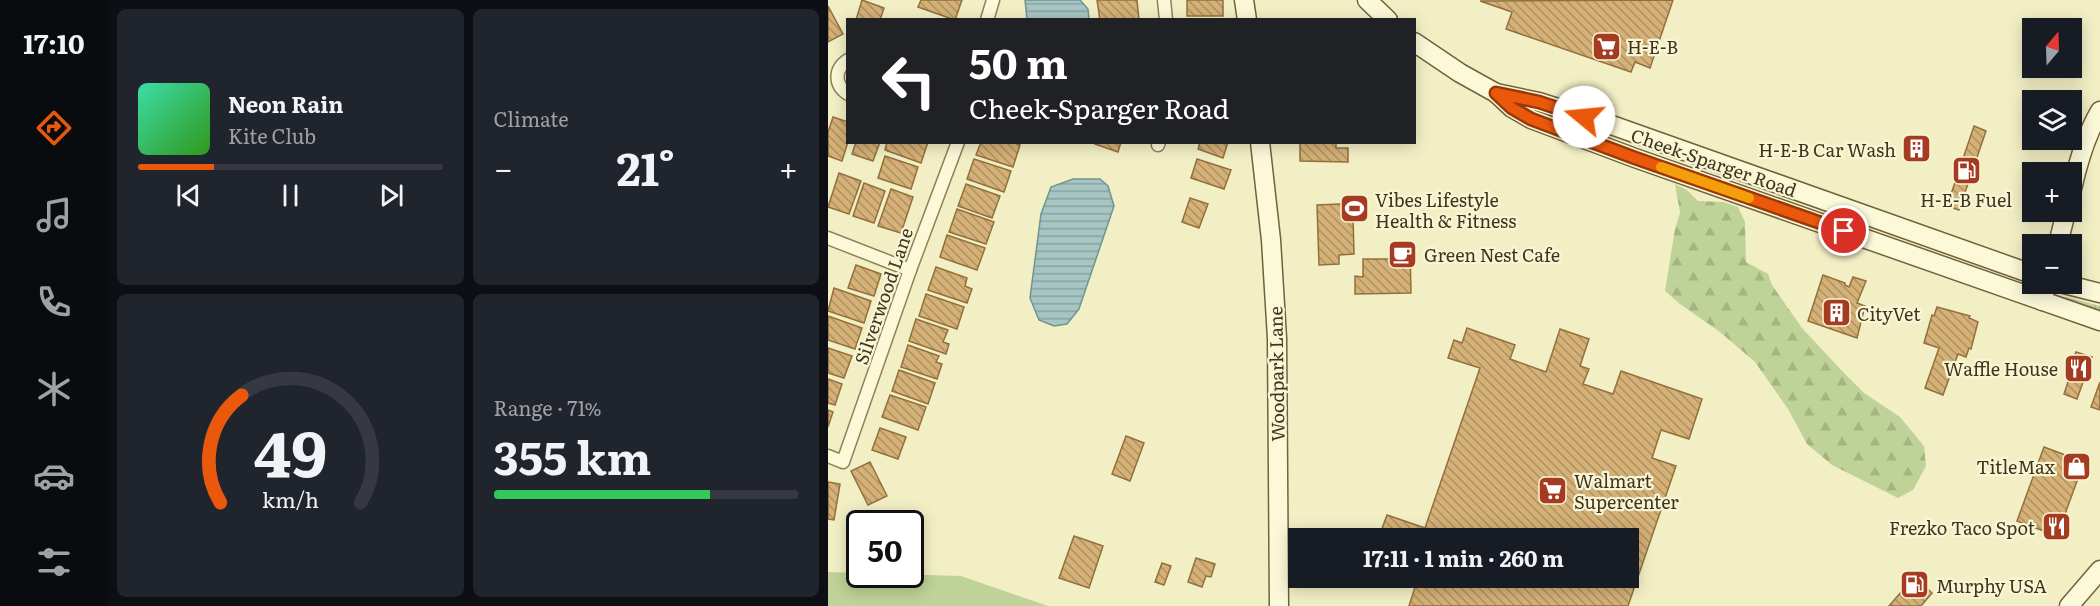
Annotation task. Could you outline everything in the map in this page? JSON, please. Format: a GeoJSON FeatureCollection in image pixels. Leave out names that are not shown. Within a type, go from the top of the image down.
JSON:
{"type":"FeatureCollection","features":[{"type":"Feature","properties":{"kind":"main road"},"geometry":{"type":"LineString","coordinates":[[1244,0],[1246,18]]}},
{"type":"Feature","properties":{"kind":"main road"},"geometry":{"type":"LineString","coordinates":[[1368,0],[1386,18]]}},
{"type":"Feature","properties":{"kind":"main road","name":"Cheek-Sparger Road"},"geometry":{"type":"LineString","coordinates":[[1416,43],[1460,73],[1496,93],[1512,108],[1531,119],[1761,203],[2022,285]]}},
{"type":"Feature","properties":{"kind":"main road","name":"Cheek-Sparger Road"},"geometry":{"type":"LineString","coordinates":[[1496,93],[1539,102],[1642,136],[2022,270]]}},
{"type":"Feature","properties":{"kind":"main road"},"geometry":{"type":"LineString","coordinates":[[2078,162],[2100,111]]}},
{"type":"Feature","properties":{"kind":"main road"},"geometry":{"type":"LineString","coordinates":[[1635,158],[1642,136]]}},
{"type":"Feature","properties":{"kind":"main road","name":"Woodpark Lane"},"geometry":{"type":"LineString","coordinates":[[1260,144],[1271,240],[1277,338],[1279,606]]}},
{"type":"Feature","properties":{"kind":"main road"},"geometry":{"type":"LineString","coordinates":[[1761,203],[1768,181]]}},
{"type":"Feature","properties":{"kind":"main road"},"geometry":{"type":"LineString","coordinates":[[2082,288],[2100,293]]}},
{"type":"Feature","properties":{"kind":"main road","name":"Cheek-Sparger Road"},"geometry":{"type":"LineString","coordinates":[[2049,294],[2100,321]]}},
{"type":"Feature","properties":{"kind":"main road"},"geometry":{"type":"LineString","coordinates":[[2069,606],[2100,570]]}},
{"type":"Feature","properties":{"kind":"street"},"geometry":{"type":"LineString","coordinates":[[988,18],[993,0]]}},
{"type":"Feature","properties":{"kind":"street"},"geometry":{"type":"LineString","coordinates":[[1164,0],[1166,18]]}},
{"type":"Feature","properties":{"kind":"street"},"geometry":{"type":"LineString","coordinates":[[846,62],[838,69],[837,77],[838,85],[846,92]]}},
{"type":"Feature","properties":{"kind":"street","name":"Silverwood Lane"},"geometry":{"type":"LineString","coordinates":[[828,456],[843,462],[910,270],[957,144]]}},
{"type":"Feature","properties":{"kind":"street"},"geometry":{"type":"LineString","coordinates":[[828,238],[910,270]]}},
{"type":"Feature","properties":{"kind":"green space"},"geometry":{"type":"Polygon","coordinates":[[[1675,184],[1687,190],[1698,201],[1723,202],[1738,207],[1745,222],[1746,262],[1768,274],[1772,285],[1802,328],[1864,393],[1900,417],[1924,446],[1926,466],[1913,490],[1898,498],[1832,465],[1807,444],[1788,409],[1755,362],[1720,332],[1665,291],[1675,229],[1680,213],[1675,184]]]}},
{"type":"Feature","properties":{"kind":"green space"},"geometry":{"type":"Polygon","coordinates":[[[2066,297],[2100,306],[2100,314],[2064,299],[2066,297]]]}},
{"type":"Feature","properties":{"kind":"green space"},"geometry":{"type":"Polygon","coordinates":[[[828,572],[846,573],[846,588],[924,588],[924,575],[961,576],[1048,606],[828,606],[828,572]]]}},
{"type":"Feature","properties":{"kind":"water"},"geometry":{"type":"Polygon","coordinates":[[[1025,0],[1080,0],[1088,9],[1089,18],[1027,18],[1025,0]]]}},
{"type":"Feature","properties":{"kind":"water"},"geometry":{"type":"Polygon","coordinates":[[[1073,179],[1100,179],[1108,186],[1114,206],[1079,309],[1067,324],[1054,326],[1039,320],[1030,298],[1041,214],[1051,187],[1073,179]]]}},
{"type":"Feature","properties":{"kind":"building"},"geometry":{"type":"Polygon","coordinates":[[[862,0],[884,8],[881,18],[857,18],[862,0]]]}},
{"type":"Feature","properties":{"kind":"building"},"geometry":{"type":"Polygon","coordinates":[[[921,0],[962,0],[956,18],[918,7],[921,0]]]}},
{"type":"Feature","properties":{"kind":"building"},"geometry":{"type":"Polygon","coordinates":[[[1097,0],[1137,0],[1139,18],[1100,18],[1097,0]]]}},
{"type":"Feature","properties":{"kind":"building"},"geometry":{"type":"Polygon","coordinates":[[[1187,0],[1223,0],[1223,16],[1187,16],[1187,0]]]}},
{"type":"Feature","properties":{"kind":"building","name":"H-E-B"},"geometry":{"type":"Polygon","coordinates":[[[1673,0],[1650,68],[1635,62],[1631,72],[1506,29],[1512,12],[1480,1],[1673,0]]]}},
{"type":"Feature","properties":{"kind":"building"},"geometry":{"type":"Polygon","coordinates":[[[828,6],[843,34],[828,42],[828,6]]]}},
{"type":"Feature","properties":{"kind":"building"},"geometry":{"type":"Polygon","coordinates":[[[833,117],[846,121],[847,144],[842,161],[828,156],[828,132],[833,117]]]}},
{"type":"Feature","properties":{"kind":"building","name":"H-E-B Fuel"},"geometry":{"type":"Polygon","coordinates":[[[1974,126],[1986,131],[1959,210],[1947,206],[1974,126]]]}},
{"type":"Feature","properties":{"kind":"building","name":"H-E-B Car Wash"},"geometry":{"type":"Polygon","coordinates":[[[1915,137],[1926,141],[1919,161],[1908,157],[1915,137]]]}},
{"type":"Feature","properties":{"kind":"building"},"geometry":{"type":"Polygon","coordinates":[[[855,144],[879,144],[873,161],[852,154],[855,144]]]}},
{"type":"Feature","properties":{"kind":"building"},"geometry":{"type":"Polygon","coordinates":[[[886,144],[927,144],[921,163],[885,150],[886,144]]]}},
{"type":"Feature","properties":{"kind":"building"},"geometry":{"type":"Polygon","coordinates":[[[980,144],[1020,145],[1013,167],[976,155],[980,144]]]}},
{"type":"Feature","properties":{"kind":"building"},"geometry":{"type":"Polygon","coordinates":[[[1095,144],[1120,144],[1118,152],[1095,144]]]}},
{"type":"Feature","properties":{"kind":"building"},"geometry":{"type":"Polygon","coordinates":[[[1199,144],[1227,144],[1223,158],[1198,149],[1199,144]]]}},
{"type":"Feature","properties":{"kind":"building"},"geometry":{"type":"Polygon","coordinates":[[[1300,144],[1336,144],[1336,148],[1348,148],[1348,162],[1300,161],[1300,144]]]}},
{"type":"Feature","properties":{"kind":"building"},"geometry":{"type":"Polygon","coordinates":[[[885,156],[918,167],[911,189],[878,178],[885,156]]]}},
{"type":"Feature","properties":{"kind":"building"},"geometry":{"type":"Polygon","coordinates":[[[974,159],[1011,171],[1004,192],[967,179],[974,159]]]}},
{"type":"Feature","properties":{"kind":"building"},"geometry":{"type":"Polygon","coordinates":[[[1197,159],[1231,170],[1224,189],[1191,178],[1197,159]]]}},
{"type":"Feature","properties":{"kind":"building"},"geometry":{"type":"Polygon","coordinates":[[[839,173],[861,181],[849,214],[828,207],[839,173]]]}},
{"type":"Feature","properties":{"kind":"building"},"geometry":{"type":"Polygon","coordinates":[[[864,183],[885,191],[874,223],[853,216],[864,183]]]}},
{"type":"Feature","properties":{"kind":"building"},"geometry":{"type":"Polygon","coordinates":[[[966,184],[1000,196],[992,218],[958,206],[966,184]]]}},
{"type":"Feature","properties":{"kind":"building"},"geometry":{"type":"Polygon","coordinates":[[[891,189],[913,197],[901,233],[878,226],[891,189]]]}},
{"type":"Feature","properties":{"kind":"building"},"geometry":{"type":"Polygon","coordinates":[[[1190,198],[1208,204],[1199,228],[1182,222],[1190,198]]]}},
{"type":"Feature","properties":{"kind":"building"},"geometry":{"type":"Polygon","coordinates":[[[1363,203],[1363,215],[1353,215],[1354,254],[1339,255],[1339,264],[1319,265],[1317,205],[1363,203]]]}},
{"type":"Feature","properties":{"kind":"building"},"geometry":{"type":"Polygon","coordinates":[[[957,209],[994,222],[986,244],[949,232],[957,209]]]}},
{"type":"Feature","properties":{"kind":"building"},"geometry":{"type":"Polygon","coordinates":[[[947,235],[985,248],[977,270],[940,257],[947,235]]]}},
{"type":"Feature","properties":{"kind":"building"},"geometry":{"type":"Polygon","coordinates":[[[1397,247],[1410,247],[1411,293],[1355,294],[1355,276],[1363,277],[1363,259],[1397,259],[1397,247]]]}},
{"type":"Feature","properties":{"kind":"building"},"geometry":{"type":"Polygon","coordinates":[[[856,265],[881,274],[874,296],[848,288],[856,265]]]}},
{"type":"Feature","properties":{"kind":"building"},"geometry":{"type":"Polygon","coordinates":[[[936,267],[967,278],[965,286],[972,289],[967,303],[928,290],[936,267]]]}},
{"type":"Feature","properties":{"kind":"building","name":"CityVet"},"geometry":{"type":"Polygon","coordinates":[[[1823,275],[1845,283],[1849,287],[1853,277],[1866,281],[1857,303],[1865,306],[1857,338],[1808,321],[1823,275]]]}},
{"type":"Feature","properties":{"kind":"building"},"geometry":{"type":"Polygon","coordinates":[[[834,288],[871,301],[864,323],[828,311],[834,288]]]}},
{"type":"Feature","properties":{"kind":"building"},"geometry":{"type":"Polygon","coordinates":[[[926,294],[964,307],[957,329],[919,316],[926,294]]]}},
{"type":"Feature","properties":{"kind":"building"},"geometry":{"type":"Polygon","coordinates":[[[1937,307],[1970,316],[1969,318],[1978,322],[1971,349],[1969,348],[1966,357],[1958,354],[1943,395],[1925,388],[1939,348],[1924,343],[1932,315],[1934,316],[1937,307]]]}},
{"type":"Feature","properties":{"kind":"building"},"geometry":{"type":"Polygon","coordinates":[[[828,316],[862,328],[855,349],[828,340],[828,316]]]}},
{"type":"Feature","properties":{"kind":"building"},"geometry":{"type":"Polygon","coordinates":[[[916,319],[948,330],[943,342],[949,344],[946,354],[909,341],[916,319]]]}},
{"type":"Feature","properties":{"kind":"building","name":"Walmart Supercenter"},"geometry":{"type":"Polygon","coordinates":[[[1467,328],[1515,345],[1510,359],[1546,372],[1560,329],[1589,339],[1580,366],[1589,369],[1583,384],[1613,394],[1621,371],[1702,399],[1689,439],[1661,430],[1652,458],[1676,466],[1639,574],[1639,528],[1425,528],[1480,368],[1448,358],[1454,340],[1462,343],[1467,328]]]}},
{"type":"Feature","properties":{"kind":"building"},"geometry":{"type":"Polygon","coordinates":[[[908,345],[939,356],[936,362],[942,364],[937,379],[901,367],[908,345]]]}},
{"type":"Feature","properties":{"kind":"building"},"geometry":{"type":"Polygon","coordinates":[[[828,348],[852,356],[844,378],[828,373],[828,348]]]}},
{"type":"Feature","properties":{"kind":"building","name":"Waffle House"},"geometry":{"type":"Polygon","coordinates":[[[2076,352],[2092,357],[2077,399],[2064,394],[2069,379],[2066,378],[2076,352]]]}},
{"type":"Feature","properties":{"kind":"building"},"geometry":{"type":"Polygon","coordinates":[[[899,370],[935,383],[928,404],[892,391],[899,370]]]}},
{"type":"Feature","properties":{"kind":"building"},"geometry":{"type":"Polygon","coordinates":[[[828,379],[842,384],[835,405],[828,403],[828,379]]]}},
{"type":"Feature","properties":{"kind":"building"},"geometry":{"type":"Polygon","coordinates":[[[2100,382],[2100,410],[2091,407],[2100,382]]]}},
{"type":"Feature","properties":{"kind":"building"},"geometry":{"type":"Polygon","coordinates":[[[890,395],[926,407],[918,430],[882,417],[890,395]]]}},
{"type":"Feature","properties":{"kind":"building"},"geometry":{"type":"Polygon","coordinates":[[[828,410],[833,412],[828,427],[828,410]]]}},
{"type":"Feature","properties":{"kind":"building"},"geometry":{"type":"Polygon","coordinates":[[[880,428],[906,437],[898,459],[872,450],[880,428]]]}},
{"type":"Feature","properties":{"kind":"building"},"geometry":{"type":"Polygon","coordinates":[[[1126,436],[1144,443],[1130,481],[1112,474],[1126,436]]]}},
{"type":"Feature","properties":{"kind":"building"},"geometry":{"type":"Polygon","coordinates":[[[2044,447],[2084,462],[2057,536],[2017,521],[2044,447]]]}},
{"type":"Feature","properties":{"kind":"building"},"geometry":{"type":"Polygon","coordinates":[[[870,462],[887,496],[868,505],[851,471],[870,462]]]}},
{"type":"Feature","properties":{"kind":"building"},"geometry":{"type":"Polygon","coordinates":[[[828,482],[840,484],[834,520],[828,519],[828,482]]]}},
{"type":"Feature","properties":{"kind":"building","name":"Walmart Supercenter"},"geometry":{"type":"Polygon","coordinates":[[[1387,515],[1425,528],[1382,528],[1387,515]]]}},
{"type":"Feature","properties":{"kind":"building"},"geometry":{"type":"Polygon","coordinates":[[[1074,536],[1103,546],[1089,588],[1059,578],[1074,536]]]}},
{"type":"Feature","properties":{"kind":"building"},"geometry":{"type":"Polygon","coordinates":[[[1196,558],[1215,564],[1211,577],[1206,576],[1202,587],[1188,582],[1196,558]]]}},
{"type":"Feature","properties":{"kind":"building"},"geometry":{"type":"Polygon","coordinates":[[[1162,563],[1171,566],[1164,585],[1155,582],[1162,563]]]}},
{"type":"Feature","properties":{"kind":"building","name":"Murphy USA"},"geometry":{"type":"Polygon","coordinates":[[[1914,577],[1932,593],[1921,606],[1889,606],[1914,577]]]}},
{"type":"Feature","properties":{"kind":"building","name":"Walmart Supercenter"},"geometry":{"type":"Polygon","coordinates":[[[1415,588],[1634,588],[1628,606],[1409,606],[1415,588]]]}},
{"type":"Feature","properties":{"kind":"slow traffic"},"geometry":{"type":"LineString","coordinates":[[1661,167],[1749,198]]}},
{"type":"Feature","properties":{"kind":"place","name":"H-E-B"},"geometry":{"type":"Point","coordinates":[1606,46]}},
{"type":"Feature","properties":{"kind":"place","name":"H-E-B Car Wash"},"geometry":{"type":"Point","coordinates":[1917,149]}},
{"type":"Feature","properties":{"kind":"place","name":"H-E-B Fuel"},"geometry":{"type":"Point","coordinates":[1966,170]}},
{"type":"Feature","properties":{"kind":"place","name":"Vibes Lifestyle Health & Fitness"},"geometry":{"type":"Point","coordinates":[1354,209]}},
{"type":"Feature","properties":{"kind":"place","name":"Green Nest Cafe"},"geometry":{"type":"Point","coordinates":[1403,254]}},
{"type":"Feature","properties":{"kind":"place","name":"CityVet"},"geometry":{"type":"Point","coordinates":[1836,313]}},
{"type":"Feature","properties":{"kind":"place","name":"Waffle House"},"geometry":{"type":"Point","coordinates":[2079,368]}},
{"type":"Feature","properties":{"kind":"place","name":"TitleMax"},"geometry":{"type":"Point","coordinates":[2076,466]}},
{"type":"Feature","properties":{"kind":"place","name":"Walmart Supercenter"},"geometry":{"type":"Point","coordinates":[1553,490]}},
{"type":"Feature","properties":{"kind":"place","name":"Frezko Taco Spot"},"geometry":{"type":"Point","coordinates":[2056,527]}},
{"type":"Feature","properties":{"kind":"place","name":"Murphy USA"},"geometry":{"type":"Point","coordinates":[1915,585]}},
{"type":"Feature","properties":{"kind":"route"},"geometry":{"type":"LineString","coordinates":[[1584,117],[1539,102],[1496,93],[1512,108],[1531,119],[1844,231]]}}]}
